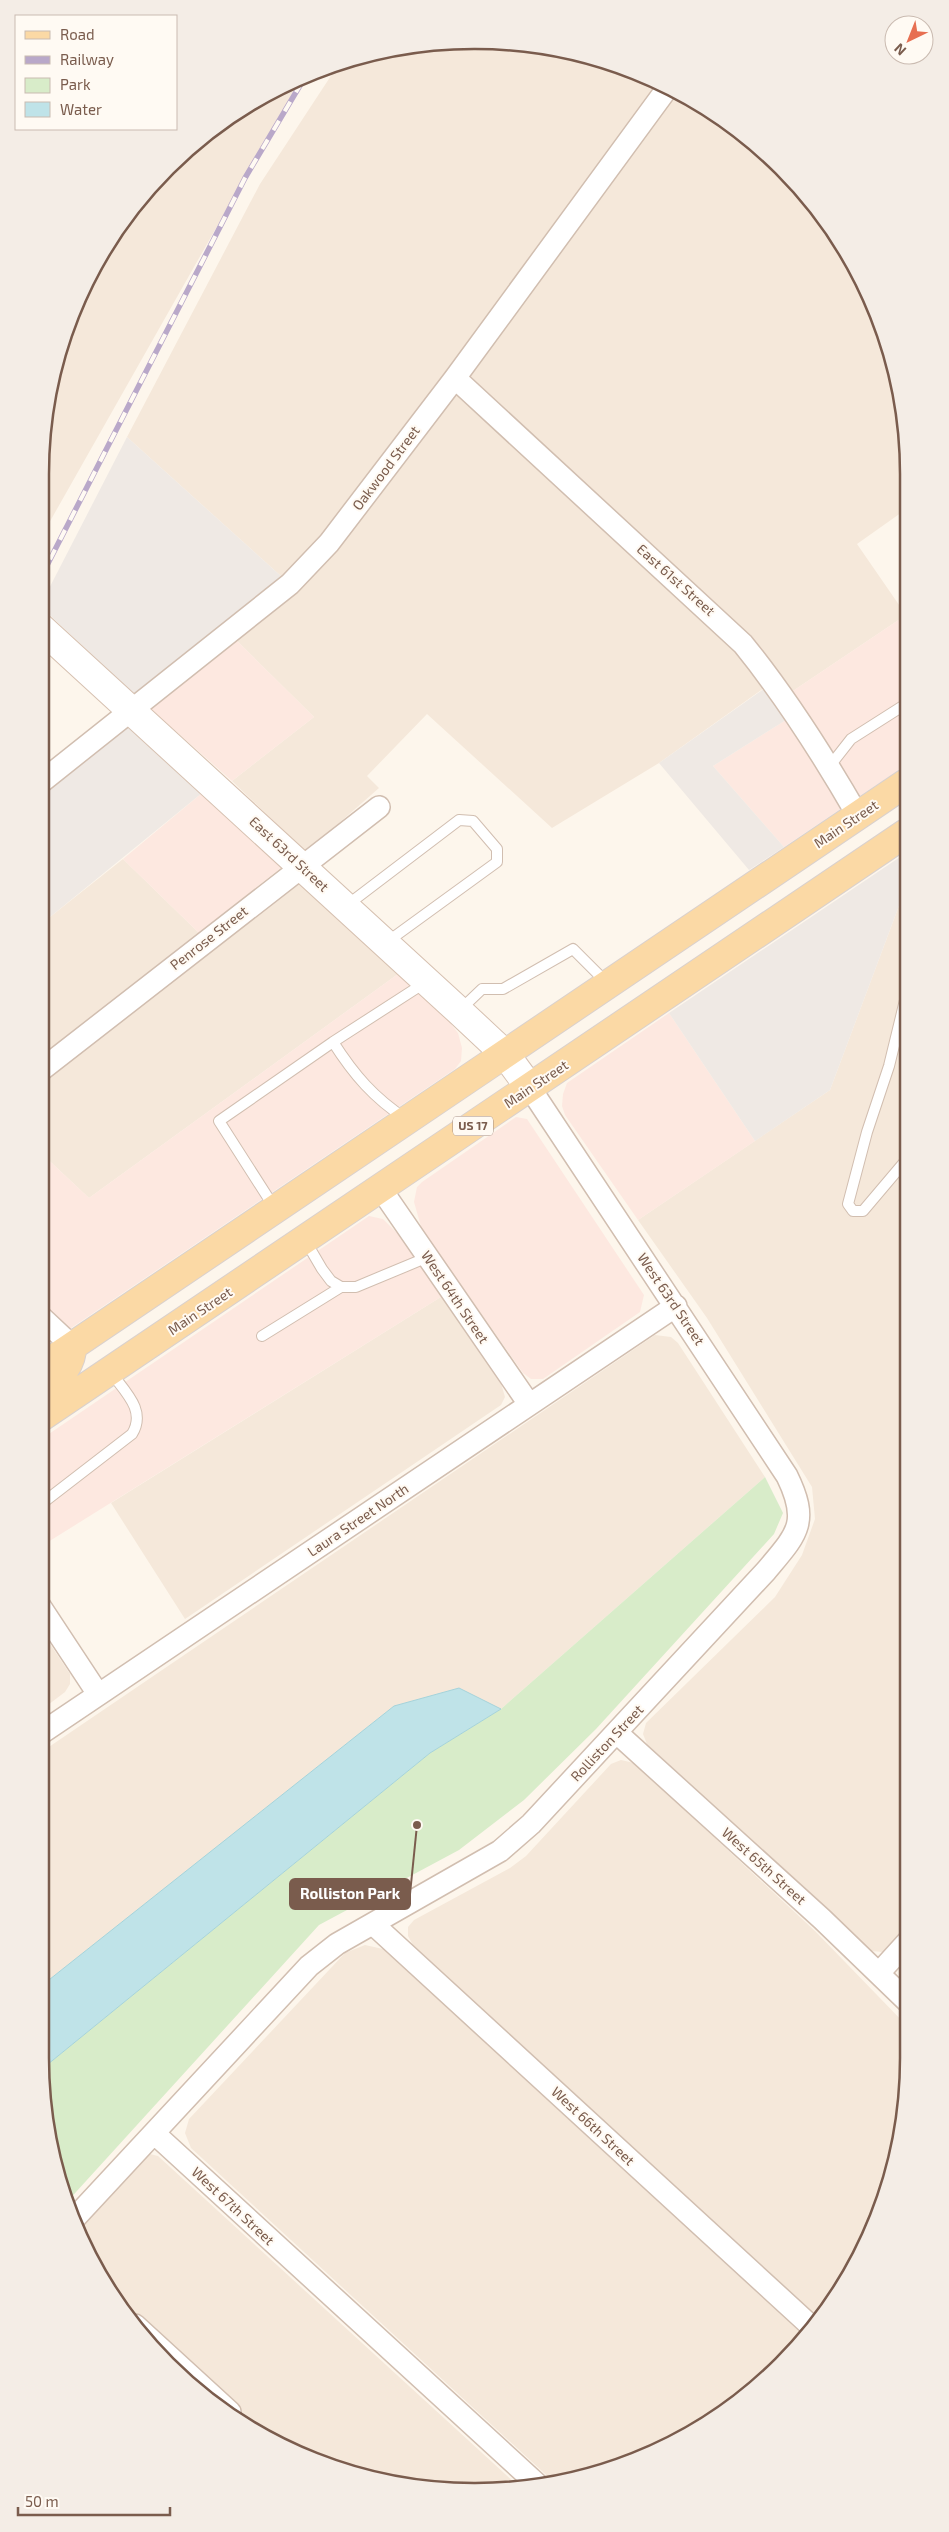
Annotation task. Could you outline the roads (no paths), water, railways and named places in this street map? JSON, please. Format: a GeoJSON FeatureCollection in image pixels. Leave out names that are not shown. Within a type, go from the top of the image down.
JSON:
{"type":"FeatureCollection","features":[{"type":"Feature","properties":{"kind":"main road","name":"Main Street"},"geometry":{"type":"LineString","coordinates":[[49,1362],[900,787]]}},
{"type":"Feature","properties":{"kind":"main road","name":"Main Street"},"geometry":{"type":"LineString","coordinates":[[49,1412],[900,837]]}},
{"type":"Feature","properties":{"kind":"main road"},"geometry":{"type":"LineString","coordinates":[[49,1384],[62,1374],[70,1360],[72,1346]]}},
{"type":"Feature","properties":{"kind":"street","name":"Oakwood Street"},"geometry":{"type":"LineString","coordinates":[[49,776],[290,584],[329,543],[455,378],[664,93]]}},
{"type":"Feature","properties":{"kind":"street","name":"East 61st Street"},"geometry":{"type":"LineString","coordinates":[[455,378],[743,644],[759,664],[829,767],[858,816]]}},
{"type":"Feature","properties":{"kind":"street","name":"East 63rd Street"},"geometry":{"type":"LineString","coordinates":[[49,635],[133,710],[505,1054],[530,1088]]}},
{"type":"Feature","properties":{"kind":"street","name":"Penrose Street"},"geometry":{"type":"LineString","coordinates":[[49,1064],[379,807]]}},
{"type":"Feature","properties":{"kind":"street","name":"West 63rd Street"},"geometry":{"type":"LineString","coordinates":[[530,1088],[787,1476],[797,1497],[801,1516]]}},
{"type":"Feature","properties":{"kind":"street","name":"West 64th Street"},"geometry":{"type":"LineString","coordinates":[[381,1189],[530,1404]]}},
{"type":"Feature","properties":{"kind":"street","name":"Laura Street North"},"geometry":{"type":"LineString","coordinates":[[49,1728],[676,1306]]}},
{"type":"Feature","properties":{"kind":"street"},"geometry":{"type":"LineString","coordinates":[[49,1324],[72,1346]]}},
{"type":"Feature","properties":{"kind":"street","name":"Rolliston Street"},"geometry":{"type":"LineString","coordinates":[[373,1924],[500,1851],[532,1824],[766,1571],[789,1544],[801,1516]]}},
{"type":"Feature","properties":{"kind":"street"},"geometry":{"type":"LineString","coordinates":[[49,1620],[98,1694]]}},
{"type":"Feature","properties":{"kind":"street","name":"West 65th Street"},"geometry":{"type":"LineString","coordinates":[[616,1733],[880,1973],[900,1994]]}},
{"type":"Feature","properties":{"kind":"street"},"geometry":{"type":"LineString","coordinates":[[79,2214],[309,1966],[336,1944],[373,1924]]}},
{"type":"Feature","properties":{"kind":"street","name":"West 66th Street"},"geometry":{"type":"LineString","coordinates":[[373,1924],[807,2323]]}},
{"type":"Feature","properties":{"kind":"street"},"geometry":{"type":"LineString","coordinates":[[880,1973],[900,1950]]}},
{"type":"Feature","properties":{"kind":"street","name":"West 67th Street"},"geometry":{"type":"LineString","coordinates":[[155,2134],[532,2480]]}},
{"type":"Feature","properties":{"kind":"lane"},"geometry":{"type":"LineString","coordinates":[[829,767],[851,739],[900,708]]}},
{"type":"Feature","properties":{"kind":"lane"},"geometry":{"type":"LineString","coordinates":[[346,907],[460,820],[473,821],[497,849],[497,862],[385,943]]}},
{"type":"Feature","properties":{"kind":"lane"},"geometry":{"type":"LineString","coordinates":[[459,1011],[482,989],[503,989],[573,949],[608,983]]}},
{"type":"Feature","properties":{"kind":"lane"},"geometry":{"type":"LineString","coordinates":[[275,1208],[219,1121],[427,981]]}},
{"type":"Feature","properties":{"kind":"lane"},"geometry":{"type":"LineString","coordinates":[[900,1018],[889,1066],[867,1132],[848,1204],[853,1211],[863,1211],[900,1167]]}},
{"type":"Feature","properties":{"kind":"lane"},"geometry":{"type":"LineString","coordinates":[[334,1042],[351,1070],[382,1103],[407,1120]]}},
{"type":"Feature","properties":{"kind":"lane"},"geometry":{"type":"LineString","coordinates":[[305,1240],[326,1275],[341,1288]]}},
{"type":"Feature","properties":{"kind":"lane"},"geometry":{"type":"LineString","coordinates":[[262,1336],[341,1288],[356,1287],[428,1257]]}},
{"type":"Feature","properties":{"kind":"lane"},"geometry":{"type":"LineString","coordinates":[[49,1498],[132,1434],[137,1425],[138,1411],[110,1371]]}},
{"type":"Feature","properties":{"kind":"water"},"geometry":{"type":"Polygon","coordinates":[[[459,1688],[501,1709],[430,1753],[49,2063],[49,1980],[394,1706],[459,1688]]]}},
{"type":"Feature","properties":{"kind":"railway"},"geometry":{"type":"LineString","coordinates":[[49,561],[245,178],[299,87]]}},
{"type":"Feature","properties":{"kind":"place","name":"Rolliston Park"},"geometry":{"type":"Point","coordinates":[417,1825]}}]}
